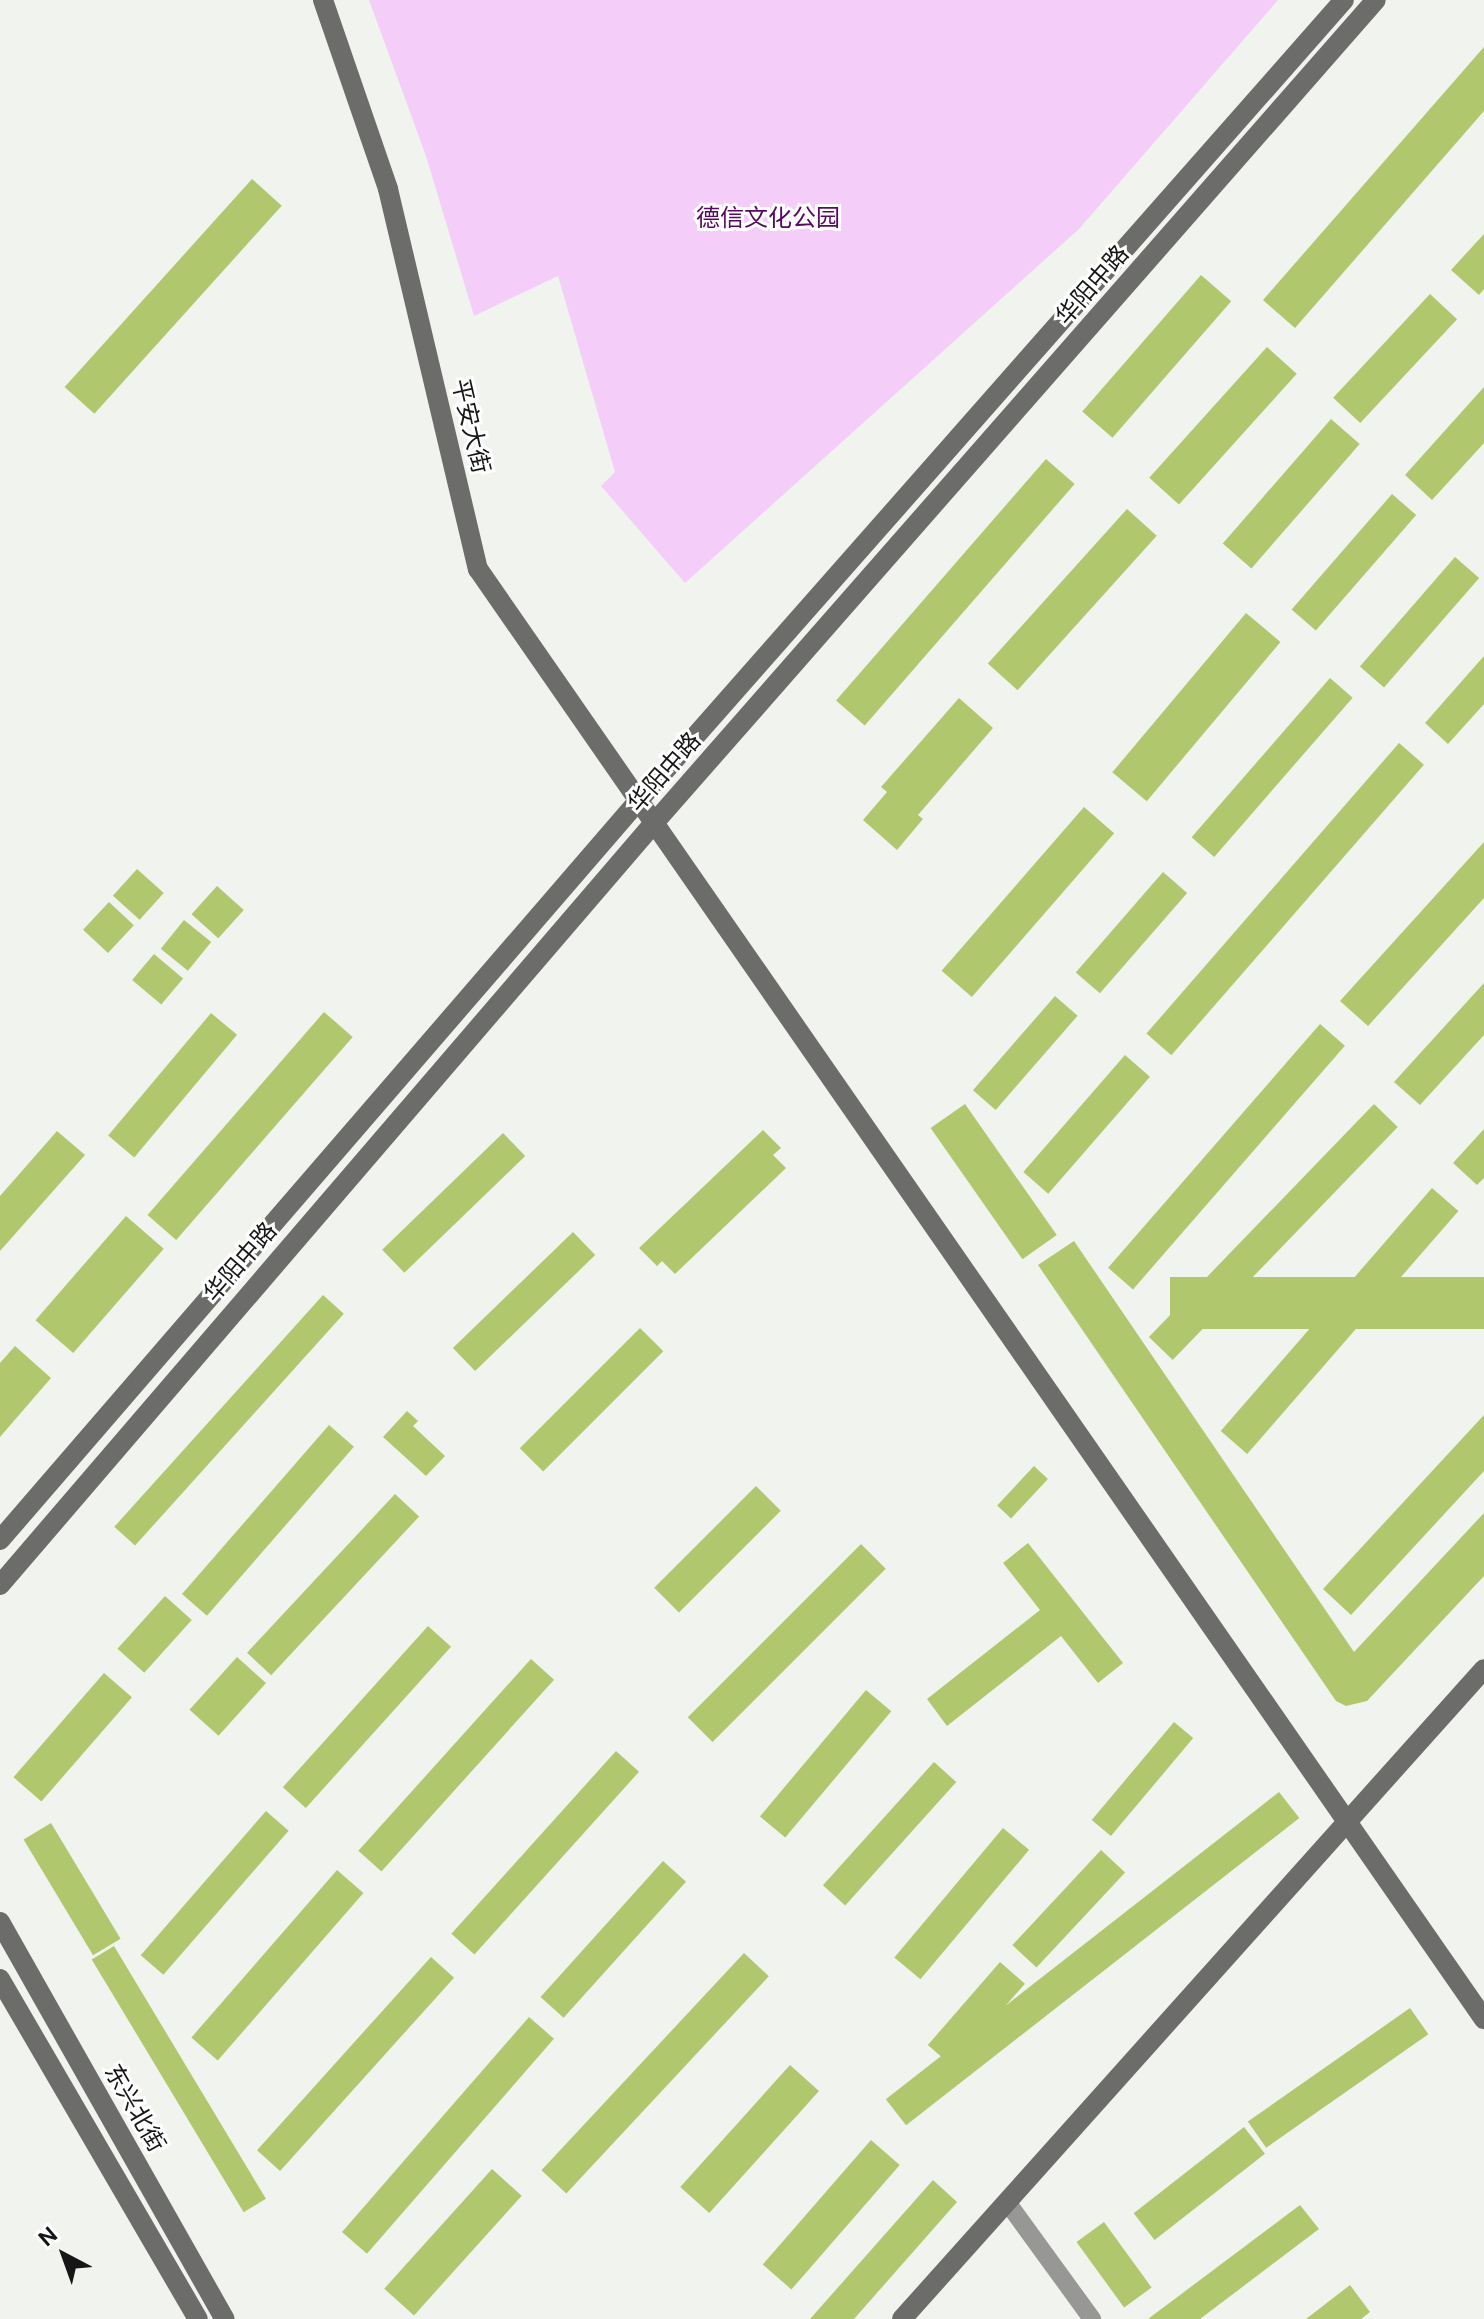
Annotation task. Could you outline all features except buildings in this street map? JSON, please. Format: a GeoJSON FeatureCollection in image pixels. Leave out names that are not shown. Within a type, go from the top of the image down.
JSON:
{"type":"FeatureCollection","features":[{"type":"Feature","properties":{"kind":"main road","name":"平安大街"},"geometry":{"type":"LineString","coordinates":[[323,0],[388,189],[478,569],[1348,1818],[1484,2019]]}},
{"type":"Feature","properties":{"kind":"main road","name":"华阳中路"},"geometry":{"type":"LineString","coordinates":[[0,1540],[639,800],[1344,0]]}},
{"type":"Feature","properties":{"kind":"main road","name":"华阳中路"},"geometry":{"type":"LineString","coordinates":[[0,1585],[655,822],[1376,0]]}},
{"type":"Feature","properties":{"kind":"main road"},"geometry":{"type":"LineString","coordinates":[[902,2319],[1484,1669]]}},
{"type":"Feature","properties":{"kind":"main road","name":"东兴北街"},"geometry":{"type":"LineString","coordinates":[[0,1922],[225,2319]]}},
{"type":"Feature","properties":{"kind":"main road"},"geometry":{"type":"LineString","coordinates":[[0,1979],[198,2319]]}},
{"type":"Feature","properties":{"kind":"street"},"geometry":{"type":"LineString","coordinates":[[1007,2202],[1092,2319]]}},
{"type":"Feature","properties":{"kind":"green space","name":"德信文化公园"},"geometry":{"type":"Polygon","coordinates":[[[369,0],[1278,0],[1079,229],[685,583],[601,486],[615,472],[558,276],[474,316],[426,156],[369,0]]]}}]}
